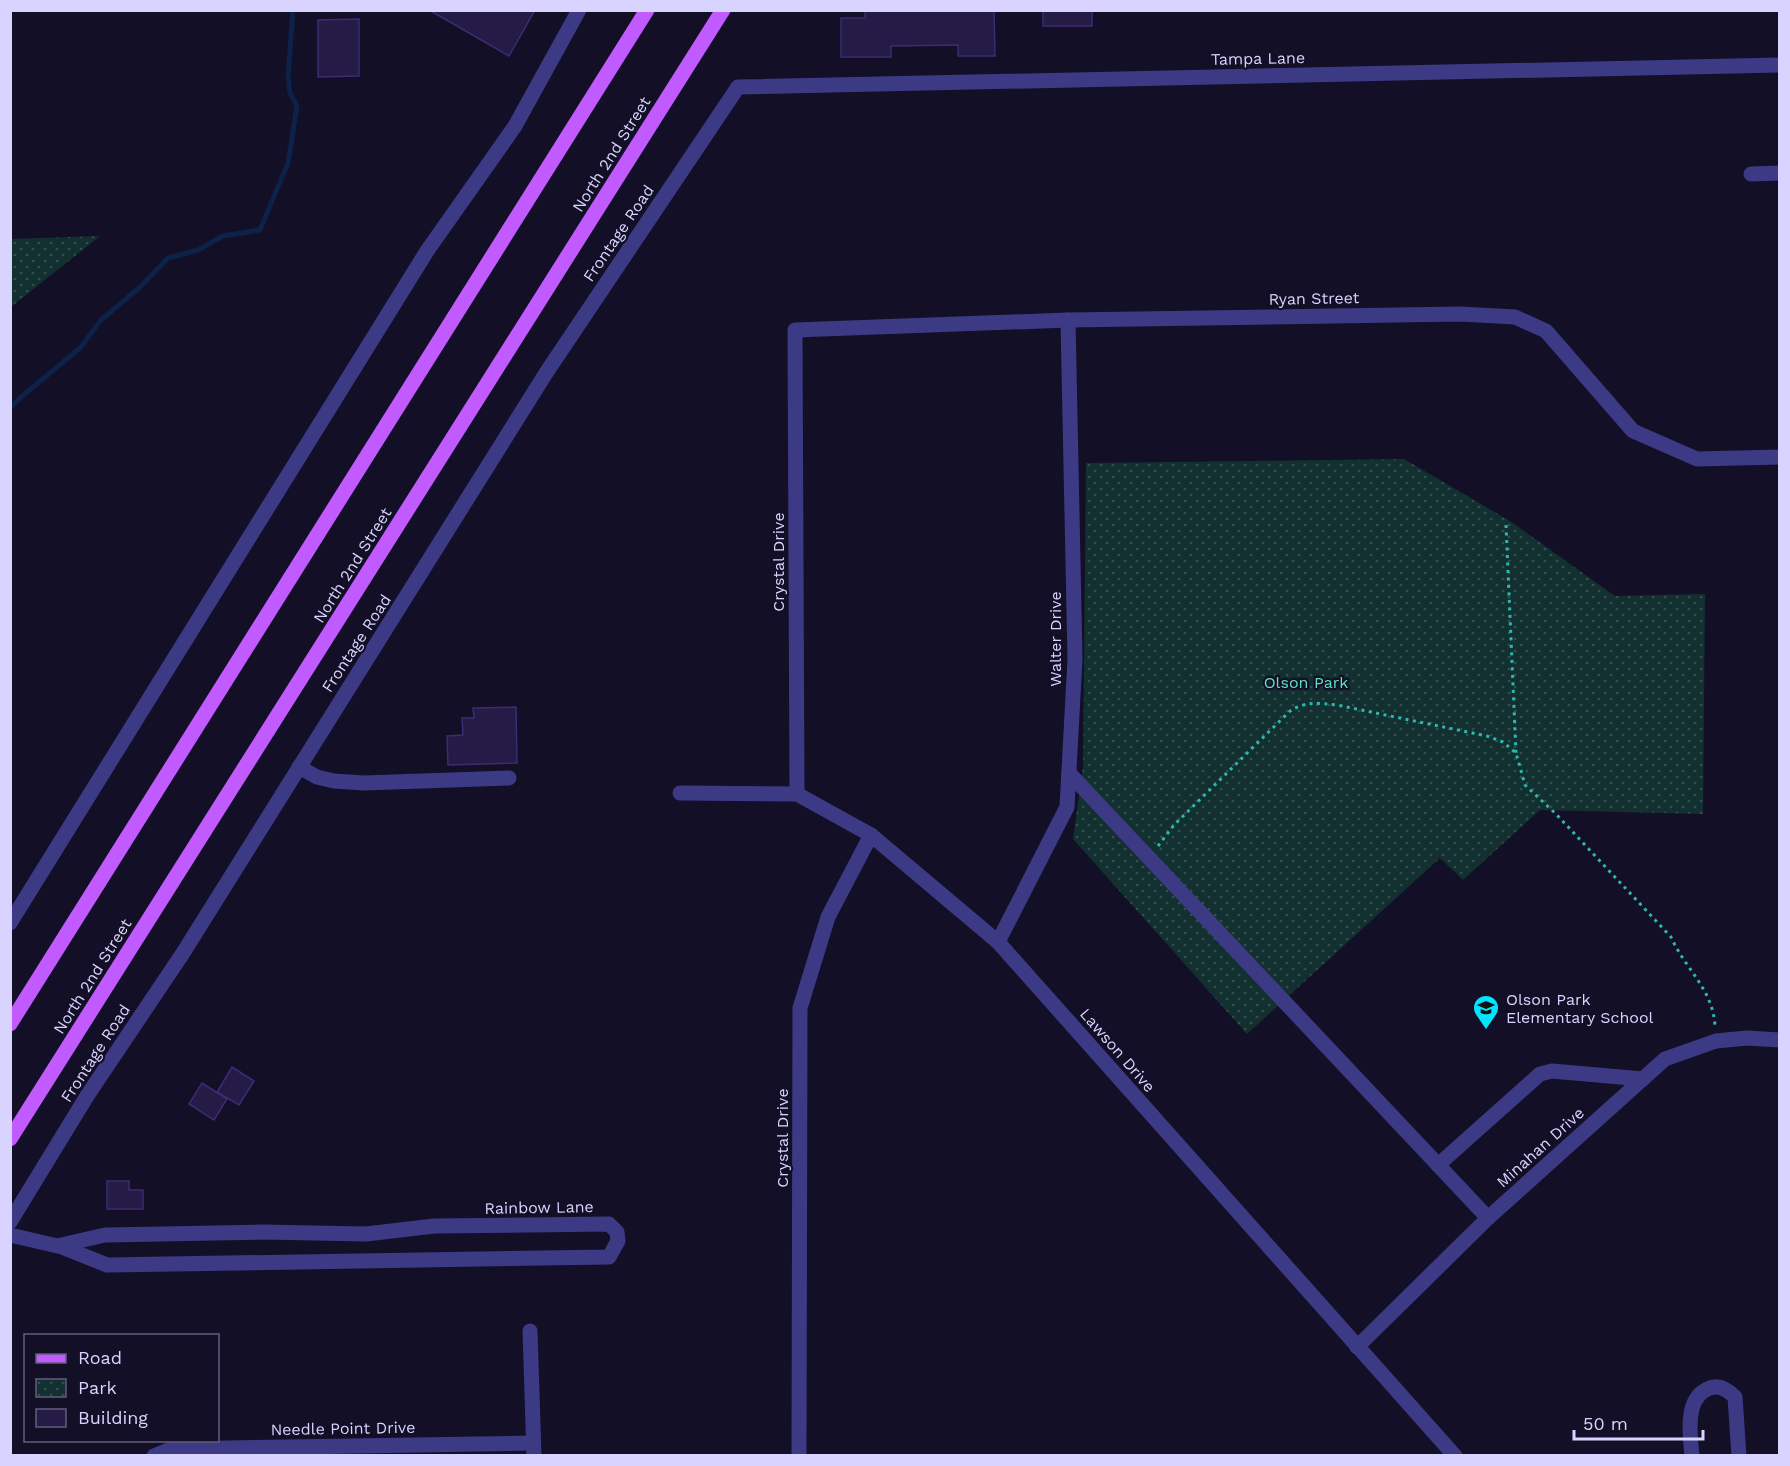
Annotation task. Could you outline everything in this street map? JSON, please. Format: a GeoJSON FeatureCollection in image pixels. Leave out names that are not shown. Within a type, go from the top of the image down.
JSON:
{"type":"FeatureCollection","features":[{"type":"Feature","properties":{"kind":"main road"},"geometry":{"type":"LineString","coordinates":[[10,1024],[646,10]]}},
{"type":"Feature","properties":{"kind":"main road","name":"North 2nd Street"},"geometry":{"type":"LineString","coordinates":[[10,1139],[723,10]]}},
{"type":"Feature","properties":{"kind":"street"},"geometry":{"type":"LineString","coordinates":[[10,923],[427,251],[515,126],[579,10]]}},
{"type":"Feature","properties":{"kind":"street","name":"Tampa Lane"},"geometry":{"type":"LineString","coordinates":[[738,87],[1779,65]]}},
{"type":"Feature","properties":{"kind":"street","name":"Frontage Road"},"geometry":{"type":"LineString","coordinates":[[10,1222],[87,1096],[183,953],[546,373],[738,87]]}},
{"type":"Feature","properties":{"kind":"street"},"geometry":{"type":"LineString","coordinates":[[1751,174],[1779,173]]}},
{"type":"Feature","properties":{"kind":"street","name":"Ryan Street"},"geometry":{"type":"LineString","coordinates":[[795,330],[1068,321],[1460,314],[1515,317],[1546,331],[1633,430],[1696,459],[1779,458]]}},
{"type":"Feature","properties":{"kind":"street","name":"Walter Drive"},"geometry":{"type":"LineString","coordinates":[[998,942],[1067,807],[1075,659],[1068,321]]}},
{"type":"Feature","properties":{"kind":"street","name":"Crystal Drive"},"geometry":{"type":"LineString","coordinates":[[795,330],[797,794]]}},
{"type":"Feature","properties":{"kind":"street"},"geometry":{"type":"LineString","coordinates":[[299,767],[317,777],[334,782],[509,778]]}},
{"type":"Feature","properties":{"kind":"street"},"geometry":{"type":"LineString","coordinates":[[1069,773],[1488,1218]]}},
{"type":"Feature","properties":{"kind":"street","name":"Lawson Drive"},"geometry":{"type":"LineString","coordinates":[[680,793],[797,794],[871,835],[998,942],[1455,1455]]}},
{"type":"Feature","properties":{"kind":"street","name":"Crystal Drive"},"geometry":{"type":"LineString","coordinates":[[800,1455],[800,1008],[828,917],[871,835]]}},
{"type":"Feature","properties":{"kind":"street","name":"Minahan Drive"},"geometry":{"type":"LineString","coordinates":[[1357,1347],[1488,1218],[1665,1059],[1716,1041],[1747,1038],[1779,1040]]}},
{"type":"Feature","properties":{"kind":"street"},"geometry":{"type":"LineString","coordinates":[[1438,1165],[1540,1074],[1552,1071],[1643,1079]]}},
{"type":"Feature","properties":{"kind":"street","name":"Rainbow Lane"},"geometry":{"type":"LineString","coordinates":[[10,1235],[57,1245],[108,1265],[609,1257],[618,1241],[617,1232],[609,1224],[434,1226],[366,1234],[263,1232],[105,1235],[57,1245]]}},
{"type":"Feature","properties":{"kind":"street"},"geometry":{"type":"LineString","coordinates":[[530,1331],[534,1449]]}},
{"type":"Feature","properties":{"kind":"street"},"geometry":{"type":"LineString","coordinates":[[1692,1455],[1691,1411],[1697,1397],[1704,1390],[1714,1386],[1726,1389],[1735,1397],[1739,1455]]}},
{"type":"Feature","properties":{"kind":"street","name":"Needle Point Drive"},"geometry":{"type":"LineString","coordinates":[[154,1455],[171,1449],[534,1449]]}},
{"type":"Feature","properties":{"kind":"path"},"geometry":{"type":"LineString","coordinates":[[1506,525],[1516,753],[1525,785],[1556,814],[1671,937],[1676,949],[1702,983],[1711,1003],[1715,1019],[1716,1041]]}},
{"type":"Feature","properties":{"kind":"path"},"geometry":{"type":"LineString","coordinates":[[1151,861],[1160,843],[1174,825],[1290,711],[1302,704],[1313,702],[1337,705],[1487,736],[1503,742],[1516,753]]}},
{"type":"Feature","properties":{"kind":"green space"},"geometry":{"type":"Polygon","coordinates":[[[100,236],[11,307],[11,239],[100,236]]]}},
{"type":"Feature","properties":{"kind":"green space","name":"Olson Park"},"geometry":{"type":"Polygon","coordinates":[[[1404,459],[1510,521],[1615,596],[1705,594],[1703,814],[1540,810],[1463,880],[1440,858],[1247,1034],[1073,839],[1083,767],[1086,463],[1404,459]]]}},
{"type":"Feature","properties":{"kind":"building"},"geometry":{"type":"Polygon","coordinates":[[[429,10],[535,10],[509,56],[429,10]]]}},
{"type":"Feature","properties":{"kind":"building"},"geometry":{"type":"Polygon","coordinates":[[[865,10],[994,10],[995,56],[958,56],[958,45],[891,46],[891,57],[841,57],[841,18],[865,18],[865,10]]]}},
{"type":"Feature","properties":{"kind":"building"},"geometry":{"type":"Polygon","coordinates":[[[1043,10],[1092,10],[1092,26],[1043,26],[1043,10]]]}},
{"type":"Feature","properties":{"kind":"building"},"geometry":{"type":"Polygon","coordinates":[[[359,19],[359,76],[318,77],[318,20],[359,19]]]}},
{"type":"Feature","properties":{"kind":"building"},"geometry":{"type":"Polygon","coordinates":[[[516,707],[517,763],[448,765],[447,736],[463,735],[462,718],[474,718],[473,708],[516,707]]]}},
{"type":"Feature","properties":{"kind":"building"},"geometry":{"type":"Polygon","coordinates":[[[232,1067],[254,1081],[239,1105],[217,1092],[232,1067]]]}},
{"type":"Feature","properties":{"kind":"building"},"geometry":{"type":"Polygon","coordinates":[[[202,1083],[227,1099],[214,1120],[189,1104],[202,1083]]]}},
{"type":"Feature","properties":{"kind":"building"},"geometry":{"type":"Polygon","coordinates":[[[107,1181],[129,1181],[129,1190],[143,1190],[143,1209],[107,1209],[107,1181]]]}},
{"type":"Feature","properties":{"kind":"waterway"},"geometry":{"type":"LineString","coordinates":[[10,408],[80,348],[101,320],[139,288],[168,258],[198,250],[223,236],[260,230],[288,163],[297,106],[290,93],[288,77],[293,10]]}},
{"type":"Feature","properties":{"kind":"place","name":"Olson Park Elementary School"},"geometry":{"type":"Point","coordinates":[1486,1031]}}]}
